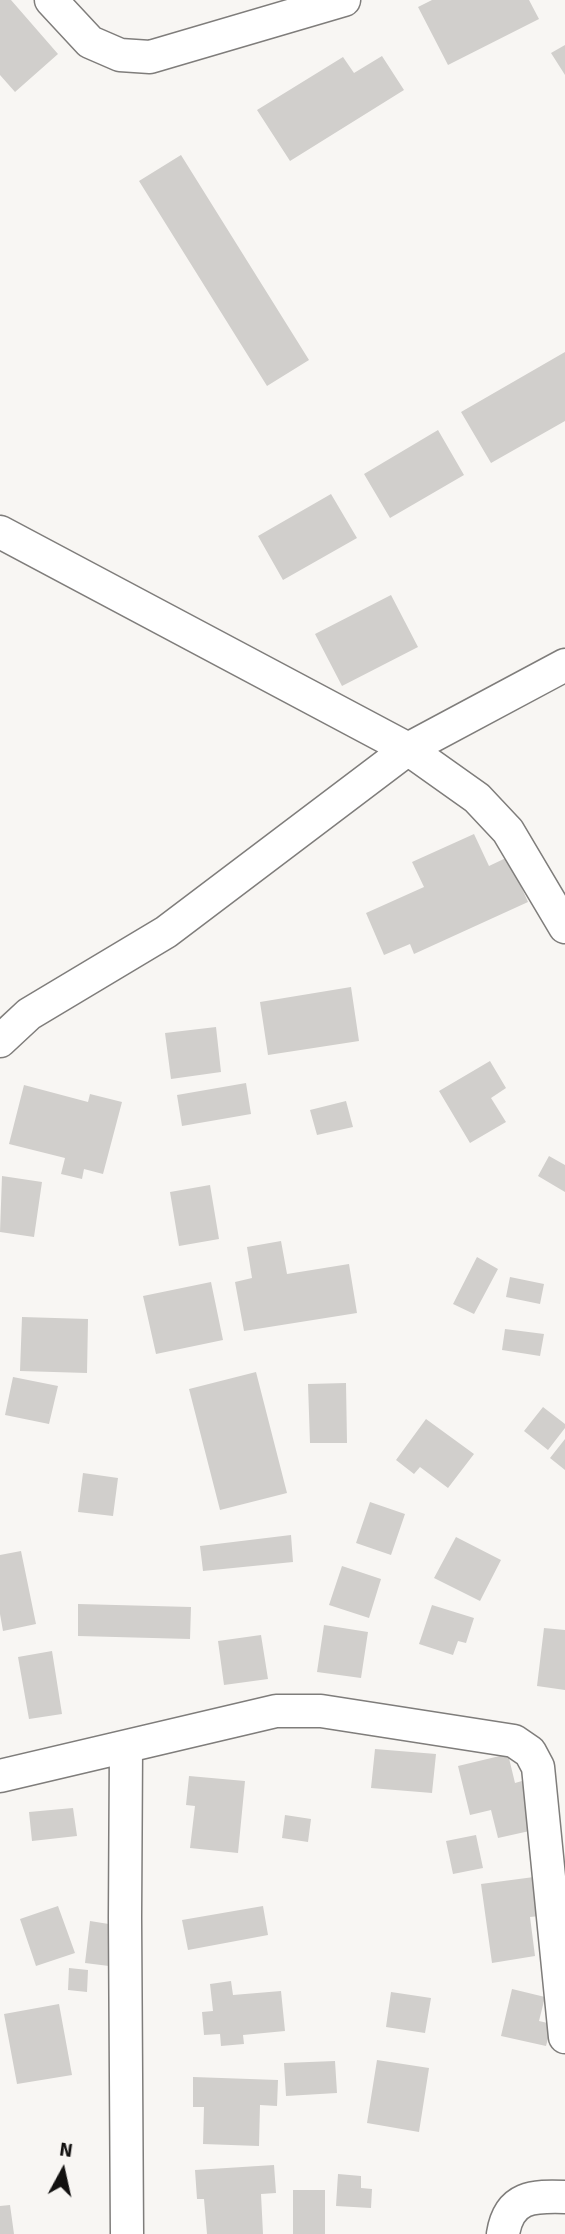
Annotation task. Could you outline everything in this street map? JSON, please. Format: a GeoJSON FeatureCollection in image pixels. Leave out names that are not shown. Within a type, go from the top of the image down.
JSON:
{"type":"FeatureCollection","features":[{"type":"Feature","properties":{"kind":"street"},"geometry":{"type":"LineString","coordinates":[[51,0],[90,42],[120,55],[150,57],[344,0]]}},
{"type":"Feature","properties":{"kind":"street"},"geometry":{"type":"LineString","coordinates":[[0,532],[408,749],[477,798],[508,831],[565,927]]}},
{"type":"Feature","properties":{"kind":"street"},"geometry":{"type":"LineString","coordinates":[[0,1041],[29,1014],[166,932],[408,749],[565,665]]}},
{"type":"Feature","properties":{"kind":"street"},"geometry":{"type":"LineString","coordinates":[[0,1776],[276,1711],[321,1711],[514,1741],[530,1752],[538,1767],[565,2037]]}},
{"type":"Feature","properties":{"kind":"street"},"geometry":{"type":"LineString","coordinates":[[126,1748],[127,2234]]}},
{"type":"Feature","properties":{"kind":"street"},"geometry":{"type":"LineString","coordinates":[[503,2234],[505,2220],[523,2200],[565,2197]]}},
{"type":"Feature","properties":{"kind":"building"},"geometry":{"type":"Polygon","coordinates":[[[0,0],[11,0],[58,54],[15,92],[0,75],[0,0]]]}},
{"type":"Feature","properties":{"kind":"building"},"geometry":{"type":"Polygon","coordinates":[[[432,0],[529,0],[539,19],[448,65],[418,7],[432,0]]]}},
{"type":"Feature","properties":{"kind":"building"},"geometry":{"type":"Polygon","coordinates":[[[565,45],[565,75],[551,53],[565,45]]]}},
{"type":"Feature","properties":{"kind":"building"},"geometry":{"type":"Polygon","coordinates":[[[382,56],[404,90],[290,161],[257,110],[343,57],[354,73],[382,56]]]}},
{"type":"Feature","properties":{"kind":"building"},"geometry":{"type":"Polygon","coordinates":[[[181,155],[309,360],[267,386],[139,181],[181,155]]]}},
{"type":"Feature","properties":{"kind":"building"},"geometry":{"type":"Polygon","coordinates":[[[565,352],[565,421],[491,463],[461,412],[565,352]]]}},
{"type":"Feature","properties":{"kind":"building"},"geometry":{"type":"Polygon","coordinates":[[[438,430],[464,475],[390,518],[364,474],[438,430]]]}},
{"type":"Feature","properties":{"kind":"building"},"geometry":{"type":"Polygon","coordinates":[[[331,494],[357,538],[283,580],[258,536],[331,494]]]}},
{"type":"Feature","properties":{"kind":"building"},"geometry":{"type":"Polygon","coordinates":[[[391,595],[418,647],[342,686],[315,634],[391,595]]]}},
{"type":"Feature","properties":{"kind":"building"},"geometry":{"type":"Polygon","coordinates":[[[474,834],[489,866],[508,857],[528,902],[414,954],[410,944],[384,955],[366,913],[424,887],[412,862],[474,834]]]}},
{"type":"Feature","properties":{"kind":"building"},"geometry":{"type":"Polygon","coordinates":[[[351,987],[359,1041],[268,1055],[260,1002],[351,987]]]}},
{"type":"Feature","properties":{"kind":"building"},"geometry":{"type":"Polygon","coordinates":[[[216,1027],[221,1072],[171,1079],[165,1033],[216,1027]]]}},
{"type":"Feature","properties":{"kind":"building"},"geometry":{"type":"Polygon","coordinates":[[[490,1061],[506,1088],[491,1098],[506,1122],[470,1143],[439,1091],[490,1061]]]}},
{"type":"Feature","properties":{"kind":"building"},"geometry":{"type":"Polygon","coordinates":[[[246,1083],[251,1114],[182,1126],[177,1095],[246,1083]]]}},
{"type":"Feature","properties":{"kind":"building"},"geometry":{"type":"Polygon","coordinates":[[[24,1085],[88,1102],[90,1094],[122,1102],[103,1174],[84,1169],[82,1179],[61,1174],[65,1158],[9,1144],[24,1085]]]}},
{"type":"Feature","properties":{"kind":"building"},"geometry":{"type":"Polygon","coordinates":[[[346,1101],[353,1127],[317,1135],[310,1110],[346,1101]]]}},
{"type":"Feature","properties":{"kind":"building"},"geometry":{"type":"Polygon","coordinates":[[[549,1156],[565,1165],[565,1192],[538,1176],[549,1156]]]}},
{"type":"Feature","properties":{"kind":"building"},"geometry":{"type":"Polygon","coordinates":[[[2,1176],[42,1182],[34,1237],[0,1232],[2,1176]]]}},
{"type":"Feature","properties":{"kind":"building"},"geometry":{"type":"Polygon","coordinates":[[[210,1185],[219,1239],[179,1246],[170,1192],[210,1185]]]}},
{"type":"Feature","properties":{"kind":"building"},"geometry":{"type":"Polygon","coordinates":[[[281,1241],[287,1274],[349,1264],[357,1313],[244,1331],[235,1282],[252,1278],[247,1247],[281,1241]]]}},
{"type":"Feature","properties":{"kind":"building"},"geometry":{"type":"Polygon","coordinates":[[[477,1257],[498,1269],[474,1314],[453,1304],[477,1257]]]}},
{"type":"Feature","properties":{"kind":"building"},"geometry":{"type":"Polygon","coordinates":[[[510,1277],[544,1284],[540,1304],[506,1297],[510,1277]]]}},
{"type":"Feature","properties":{"kind":"building"},"geometry":{"type":"Polygon","coordinates":[[[211,1282],[223,1340],[156,1354],[143,1296],[211,1282]]]}},
{"type":"Feature","properties":{"kind":"building"},"geometry":{"type":"Polygon","coordinates":[[[22,1317],[88,1319],[87,1373],[20,1371],[22,1317]]]}},
{"type":"Feature","properties":{"kind":"building"},"geometry":{"type":"Polygon","coordinates":[[[505,1329],[544,1334],[540,1356],[502,1350],[505,1329]]]}},
{"type":"Feature","properties":{"kind":"building"},"geometry":{"type":"Polygon","coordinates":[[[256,1372],[287,1493],[220,1510],[189,1389],[256,1372]]]}},
{"type":"Feature","properties":{"kind":"building"},"geometry":{"type":"Polygon","coordinates":[[[13,1377],[58,1386],[49,1424],[5,1415],[13,1377]]]}},
{"type":"Feature","properties":{"kind":"building"},"geometry":{"type":"Polygon","coordinates":[[[346,1383],[347,1443],[310,1443],[308,1384],[346,1383]]]}},
{"type":"Feature","properties":{"kind":"building"},"geometry":{"type":"Polygon","coordinates":[[[543,1407],[565,1424],[565,1428],[548,1450],[524,1431],[543,1407]]]}},
{"type":"Feature","properties":{"kind":"building"},"geometry":{"type":"Polygon","coordinates":[[[426,1419],[474,1454],[448,1488],[420,1467],[414,1474],[396,1460],[426,1419]]]}},
{"type":"Feature","properties":{"kind":"building"},"geometry":{"type":"Polygon","coordinates":[[[565,1439],[565,1470],[550,1458],[565,1439]]]}},
{"type":"Feature","properties":{"kind":"building"},"geometry":{"type":"Polygon","coordinates":[[[83,1473],[118,1478],[113,1516],[78,1512],[83,1473]]]}},
{"type":"Feature","properties":{"kind":"building"},"geometry":{"type":"Polygon","coordinates":[[[370,1502],[405,1514],[391,1555],[356,1543],[370,1502]]]}},
{"type":"Feature","properties":{"kind":"building"},"geometry":{"type":"Polygon","coordinates":[[[291,1535],[293,1562],[203,1571],[200,1546],[291,1535]]]}},
{"type":"Feature","properties":{"kind":"building"},"geometry":{"type":"Polygon","coordinates":[[[456,1537],[501,1560],[480,1601],[434,1578],[456,1537]]]}},
{"type":"Feature","properties":{"kind":"building"},"geometry":{"type":"Polygon","coordinates":[[[21,1551],[36,1624],[3,1631],[0,1614],[0,1555],[21,1551]]]}},
{"type":"Feature","properties":{"kind":"building"},"geometry":{"type":"Polygon","coordinates":[[[342,1566],[381,1579],[369,1618],[329,1605],[342,1566]]]}},
{"type":"Feature","properties":{"kind":"building"},"geometry":{"type":"Polygon","coordinates":[[[78,1604],[191,1607],[190,1639],[78,1636],[78,1604]]]}},
{"type":"Feature","properties":{"kind":"building"},"geometry":{"type":"Polygon","coordinates":[[[432,1605],[474,1618],[466,1643],[458,1641],[453,1655],[419,1644],[432,1605]]]}},
{"type":"Feature","properties":{"kind":"building"},"geometry":{"type":"Polygon","coordinates":[[[324,1625],[368,1632],[361,1678],[317,1672],[324,1625]]]}},
{"type":"Feature","properties":{"kind":"building"},"geometry":{"type":"Polygon","coordinates":[[[544,1628],[565,1630],[565,1690],[537,1686],[544,1628]]]}},
{"type":"Feature","properties":{"kind":"building"},"geometry":{"type":"Polygon","coordinates":[[[261,1635],[268,1679],[224,1685],[218,1641],[261,1635]]]}},
{"type":"Feature","properties":{"kind":"building"},"geometry":{"type":"Polygon","coordinates":[[[52,1651],[62,1714],[29,1719],[18,1657],[52,1651]]]}},
{"type":"Feature","properties":{"kind":"building"},"geometry":{"type":"Polygon","coordinates":[[[375,1749],[436,1754],[432,1793],[371,1788],[375,1749]]]}},
{"type":"Feature","properties":{"kind":"building"},"geometry":{"type":"Polygon","coordinates":[[[508,1754],[515,1783],[522,1781],[534,1830],[498,1838],[491,1810],[470,1815],[458,1766],[508,1754]]]}},
{"type":"Feature","properties":{"kind":"building"},"geometry":{"type":"Polygon","coordinates":[[[189,1776],[245,1781],[238,1853],[190,1848],[195,1806],[186,1805],[189,1776]]]}},
{"type":"Feature","properties":{"kind":"building"},"geometry":{"type":"Polygon","coordinates":[[[73,1808],[77,1836],[32,1841],[29,1812],[73,1808]]]}},
{"type":"Feature","properties":{"kind":"building"},"geometry":{"type":"Polygon","coordinates":[[[285,1815],[311,1819],[308,1842],[282,1838],[285,1815]]]}},
{"type":"Feature","properties":{"kind":"building"},"geometry":{"type":"Polygon","coordinates":[[[476,1835],[483,1868],[453,1874],[446,1841],[476,1835]]]}},
{"type":"Feature","properties":{"kind":"building"},"geometry":{"type":"Polygon","coordinates":[[[534,1877],[540,1916],[530,1917],[535,1956],[492,1963],[481,1884],[534,1877]]]}},
{"type":"Feature","properties":{"kind":"building"},"geometry":{"type":"Polygon","coordinates":[[[58,1906],[75,1953],[36,1966],[20,1919],[58,1906]]]}},
{"type":"Feature","properties":{"kind":"building"},"geometry":{"type":"Polygon","coordinates":[[[263,1906],[268,1935],[188,1950],[182,1920],[263,1906]]]}},
{"type":"Feature","properties":{"kind":"building"},"geometry":{"type":"Polygon","coordinates":[[[90,1921],[115,1925],[109,1966],[85,1963],[90,1921]]]}},
{"type":"Feature","properties":{"kind":"building"},"geometry":{"type":"Polygon","coordinates":[[[69,1968],[88,1970],[87,1992],[68,1990],[69,1968]]]}},
{"type":"Feature","properties":{"kind":"building"},"geometry":{"type":"Polygon","coordinates":[[[231,1981],[233,1995],[281,1991],[285,2031],[243,2035],[244,2044],[221,2046],[220,2034],[204,2035],[202,2012],[213,2011],[210,1984],[231,1981]]]}},
{"type":"Feature","properties":{"kind":"building"},"geometry":{"type":"Polygon","coordinates":[[[512,1989],[545,1997],[539,2021],[552,2024],[546,2046],[501,2036],[512,1989]]]}},
{"type":"Feature","properties":{"kind":"building"},"geometry":{"type":"Polygon","coordinates":[[[391,1992],[431,1998],[425,2033],[386,2027],[391,1992]]]}},
{"type":"Feature","properties":{"kind":"building"},"geometry":{"type":"Polygon","coordinates":[[[59,2004],[72,2075],[17,2084],[4,2014],[59,2004]]]}},
{"type":"Feature","properties":{"kind":"building"},"geometry":{"type":"Polygon","coordinates":[[[377,2060],[429,2068],[419,2132],[367,2123],[377,2060]]]}},
{"type":"Feature","properties":{"kind":"building"},"geometry":{"type":"Polygon","coordinates":[[[335,2061],[337,2093],[286,2096],[284,2063],[335,2061]]]}},
{"type":"Feature","properties":{"kind":"building"},"geometry":{"type":"Polygon","coordinates":[[[193,2077],[278,2080],[277,2106],[260,2105],[259,2146],[203,2144],[204,2107],[193,2107],[193,2077]]]}},
{"type":"Feature","properties":{"kind":"building"},"geometry":{"type":"Polygon","coordinates":[[[274,2165],[276,2193],[261,2194],[263,2234],[207,2234],[204,2199],[197,2199],[195,2170],[274,2165]]]}},
{"type":"Feature","properties":{"kind":"building"},"geometry":{"type":"Polygon","coordinates":[[[338,2174],[361,2176],[361,2188],[372,2189],[371,2208],[336,2206],[338,2174]]]}},
{"type":"Feature","properties":{"kind":"building"},"geometry":{"type":"Polygon","coordinates":[[[293,2190],[325,2190],[325,2234],[293,2234],[293,2190]]]}},
{"type":"Feature","properties":{"kind":"building"},"geometry":{"type":"Polygon","coordinates":[[[10,2205],[14,2234],[0,2234],[0,2206],[10,2205]]]}}]}
